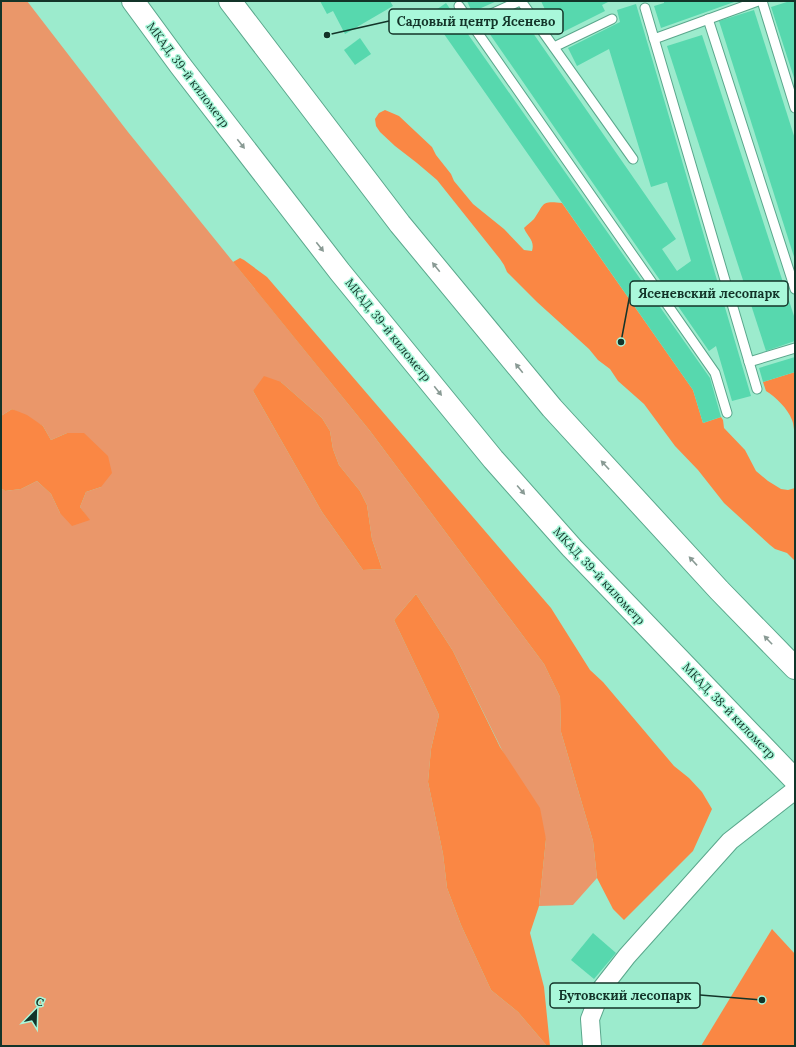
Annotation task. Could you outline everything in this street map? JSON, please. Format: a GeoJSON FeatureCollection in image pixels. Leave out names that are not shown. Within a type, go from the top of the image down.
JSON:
{"type":"FeatureCollection","features":[{"type":"Feature","properties":{"kind":"highway","name":"МКАД, 39-й километр"},"geometry":{"type":"LineString","coordinates":[[133,1],[335,266],[488,453],[572,548],[662,643]]}},
{"type":"Feature","properties":{"kind":"highway"},"geometry":{"type":"LineString","coordinates":[[230,1],[400,224],[552,408],[719,590],[795,668]]}},
{"type":"Feature","properties":{"kind":"highway","name":"МКАД, 38-й километр"},"geometry":{"type":"LineString","coordinates":[[662,643],[795,780]]}},
{"type":"Feature","properties":{"kind":"street"},"geometry":{"type":"LineString","coordinates":[[592,1046],[590,1019],[602,988],[627,956],[730,842],[795,790]]}},
{"type":"Feature","properties":{"kind":"lane"},"geometry":{"type":"LineString","coordinates":[[471,22],[521,1],[633,159]]}},
{"type":"Feature","properties":{"kind":"lane"},"geometry":{"type":"LineString","coordinates":[[654,39],[758,1]]}},
{"type":"Feature","properties":{"kind":"lane"},"geometry":{"type":"LineString","coordinates":[[762,1],[795,108]]}},
{"type":"Feature","properties":{"kind":"lane"},"geometry":{"type":"LineString","coordinates":[[459,6],[715,373],[727,413]]}},
{"type":"Feature","properties":{"kind":"lane"},"geometry":{"type":"LineString","coordinates":[[645,8],[757,389]]}},
{"type":"Feature","properties":{"kind":"lane"},"geometry":{"type":"LineString","coordinates":[[554,47],[612,19]]}},
{"type":"Feature","properties":{"kind":"lane"},"geometry":{"type":"LineString","coordinates":[[708,19],[795,289]]}},
{"type":"Feature","properties":{"kind":"lane"},"geometry":{"type":"LineString","coordinates":[[749,362],[795,348]]}},
{"type":"Feature","properties":{"kind":"shaded area"},"geometry":{"type":"Polygon","coordinates":[[[1,1],[27,1],[128,132],[370,431],[544,664],[560,697],[561,732],[593,841],[597,878],[573,905],[539,906],[546,839],[453,651],[416,594],[394,620],[439,715],[431,749],[428,782],[443,854],[447,888],[461,925],[491,990],[518,1012],[547,1046],[1,1046],[1,488],[5,491],[21,489],[37,481],[51,494],[60,513],[89,520],[80,507],[86,492],[101,487],[67,433],[51,440],[43,426],[12,409],[1,416],[1,1]],[[281,382],[253,391],[322,512],[363,570],[382,569],[372,539],[367,505],[360,491],[339,465],[333,449],[330,431],[322,418],[281,382]]]}},
{"type":"Feature","properties":{"kind":"shaded area"},"geometry":{"type":"Polygon","coordinates":[[[385,110],[399,116],[432,147],[436,155],[451,174],[454,181],[473,204],[504,229],[524,250],[532,251],[533,244],[524,228],[534,219],[541,207],[546,203],[562,203],[693,390],[703,423],[721,417],[724,428],[745,450],[756,471],[781,489],[788,490],[795,488],[795,561],[787,553],[775,549],[770,545],[724,503],[698,470],[675,446],[644,404],[618,381],[610,369],[598,360],[589,349],[537,302],[507,272],[500,259],[437,180],[380,132],[376,126],[375,119],[379,113],[385,110]]]}},
{"type":"Feature","properties":{"kind":"shaded area"},"geometry":{"type":"Polygon","coordinates":[[[240,258],[267,277],[551,608],[590,670],[603,682],[674,766],[689,778],[702,792],[712,809],[693,851],[624,920],[613,909],[597,878],[593,841],[561,732],[560,697],[544,664],[370,431],[233,262],[240,258]]]}},
{"type":"Feature","properties":{"kind":"shaded area"},"geometry":{"type":"Polygon","coordinates":[[[795,372],[795,433],[793,422],[788,412],[778,400],[766,391],[763,382],[795,372]]]}},
{"type":"Feature","properties":{"kind":"shaded area"},"geometry":{"type":"Polygon","coordinates":[[[264,376],[281,382],[322,418],[330,431],[333,449],[339,465],[360,491],[367,505],[372,539],[382,569],[363,570],[322,512],[253,391],[264,376]]]}},
{"type":"Feature","properties":{"kind":"shaded area"},"geometry":{"type":"Polygon","coordinates":[[[12,409],[27,415],[43,426],[51,440],[67,433],[84,433],[108,456],[112,473],[101,487],[86,492],[80,507],[90,520],[72,526],[60,513],[51,494],[37,481],[21,489],[5,491],[1,488],[1,416],[12,409]]]}},
{"type":"Feature","properties":{"kind":"shaded area"},"geometry":{"type":"Polygon","coordinates":[[[416,594],[453,651],[500,747],[540,808],[546,839],[539,906],[530,933],[544,987],[550,1046],[547,1046],[518,1012],[491,990],[461,925],[447,888],[443,854],[428,782],[431,749],[439,715],[394,620],[416,594]]]}},
{"type":"Feature","properties":{"kind":"shaded area"},"geometry":{"type":"Polygon","coordinates":[[[772,929],[795,954],[795,1046],[701,1046],[772,929]]]}},
{"type":"Feature","properties":{"kind":"building"},"geometry":{"type":"Polygon","coordinates":[[[320,1],[390,1],[393,6],[345,34],[333,11],[327,14],[320,1]]]}},
{"type":"Feature","properties":{"kind":"building"},"geometry":{"type":"Polygon","coordinates":[[[467,1],[497,1],[472,12],[467,1]]]}},
{"type":"Feature","properties":{"kind":"building"},"geometry":{"type":"Polygon","coordinates":[[[541,1],[610,1],[602,5],[605,11],[557,35],[541,1]]]}},
{"type":"Feature","properties":{"kind":"building"},"geometry":{"type":"Polygon","coordinates":[[[664,1],[737,1],[661,28],[654,6],[664,3],[664,1]]]}},
{"type":"Feature","properties":{"kind":"building"},"geometry":{"type":"Polygon","coordinates":[[[790,1],[795,1],[795,81],[771,7],[790,1]]]}},
{"type":"Feature","properties":{"kind":"building"},"geometry":{"type":"Polygon","coordinates":[[[446,3],[710,378],[721,417],[703,423],[693,390],[430,14],[446,3]]]}},
{"type":"Feature","properties":{"kind":"building"},"geometry":{"type":"Polygon","coordinates":[[[636,4],[751,396],[732,401],[716,346],[709,351],[487,30],[517,10],[676,239],[662,249],[677,271],[691,261],[667,182],[651,187],[609,49],[577,66],[568,48],[620,22],[617,10],[636,4]]]}},
{"type":"Feature","properties":{"kind":"building"},"geometry":{"type":"Polygon","coordinates":[[[754,10],[795,139],[795,260],[719,21],[754,10]]]}},
{"type":"Feature","properties":{"kind":"building"},"geometry":{"type":"Polygon","coordinates":[[[702,35],[795,319],[795,341],[766,351],[667,46],[702,35]]]}},
{"type":"Feature","properties":{"kind":"building"},"geometry":{"type":"Polygon","coordinates":[[[360,38],[371,54],[355,65],[344,50],[360,38]]]}},
{"type":"Feature","properties":{"kind":"building"},"geometry":{"type":"Polygon","coordinates":[[[795,357],[795,372],[763,382],[759,368],[795,357]]]}},
{"type":"Feature","properties":{"kind":"building"},"geometry":{"type":"Polygon","coordinates":[[[593,933],[616,953],[594,979],[571,960],[593,933]]]}},
{"type":"Feature","properties":{"kind":"place","name":"Садовый центр Ясенево"},"geometry":{"type":"Point","coordinates":[327,35]}},
{"type":"Feature","properties":{"kind":"place","name":"Ясеневский лесопарк"},"geometry":{"type":"Point","coordinates":[621,342]}},
{"type":"Feature","properties":{"kind":"place","name":"Бутовский лесопарк"},"geometry":{"type":"Point","coordinates":[762,1000]}}]}
